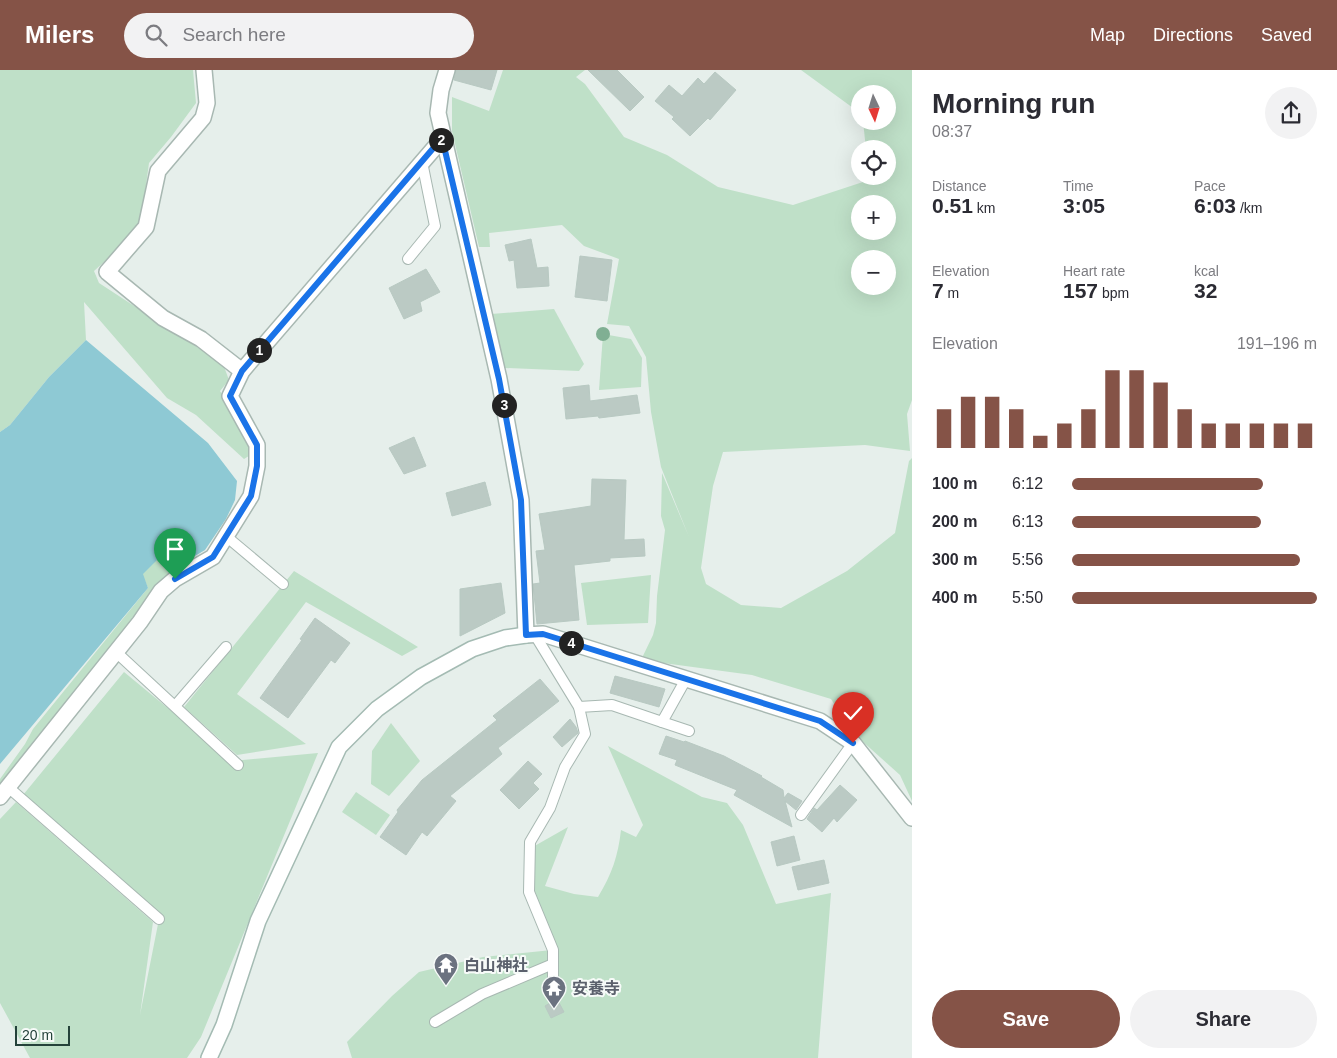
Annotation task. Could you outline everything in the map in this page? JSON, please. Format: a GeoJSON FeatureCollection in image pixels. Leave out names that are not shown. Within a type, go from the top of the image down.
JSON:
{"type":"FeatureCollection","features":[{"type":"Feature","properties":{"kind":"street"},"geometry":{"type":"LineString","coordinates":[[204,70],[206,103],[204,118],[158,171],[146,227],[107,272],[163,318],[201,339],[242,371]]}},
{"type":"Feature","properties":{"kind":"street"},"geometry":{"type":"LineString","coordinates":[[447,70],[441,90],[438,113],[442,138],[499,379],[521,500],[531,635]]}},
{"type":"Feature","properties":{"kind":"street"},"geometry":{"type":"LineString","coordinates":[[4,792],[140,622],[161,591],[175,579],[213,557],[227,537],[251,496],[257,466],[257,445],[230,396],[242,371],[442,138]]}},
{"type":"Feature","properties":{"kind":"street"},"geometry":{"type":"LineString","coordinates":[[209,1058],[224,1025],[258,921],[339,747],[377,708],[421,677],[472,649],[505,638],[543,634],[820,721],[853,743],[912,818]]}},
{"type":"Feature","properties":{"kind":"lane"},"geometry":{"type":"LineString","coordinates":[[408,259],[435,226],[422,162]]}},
{"type":"Feature","properties":{"kind":"lane"},"geometry":{"type":"LineString","coordinates":[[227,537],[283,584]]}},
{"type":"Feature","properties":{"kind":"lane"},"geometry":{"type":"LineString","coordinates":[[531,635],[579,707],[585,734],[565,767],[550,808],[530,842],[529,892],[553,950],[553,994]]}},
{"type":"Feature","properties":{"kind":"lane"},"geometry":{"type":"LineString","coordinates":[[175,706],[226,647]]}},
{"type":"Feature","properties":{"kind":"lane"},"geometry":{"type":"LineString","coordinates":[[116,652],[238,765]]}},
{"type":"Feature","properties":{"kind":"lane"},"geometry":{"type":"LineString","coordinates":[[662,722],[686,679]]}},
{"type":"Feature","properties":{"kind":"lane"},"geometry":{"type":"LineString","coordinates":[[579,707],[612,705],[689,731]]}},
{"type":"Feature","properties":{"kind":"lane"},"geometry":{"type":"LineString","coordinates":[[802,815],[853,743]]}},
{"type":"Feature","properties":{"kind":"lane"},"geometry":{"type":"LineString","coordinates":[[4,792],[159,919]]}},
{"type":"Feature","properties":{"kind":"lane"},"geometry":{"type":"LineString","coordinates":[[435,1022],[482,994],[553,964]]}},
{"type":"Feature","properties":{"kind":"green space"},"geometry":{"type":"Polygon","coordinates":[[[0,70],[193,70],[196,103],[149,163],[140,229],[94,271],[99,283],[223,364],[229,380],[220,391],[234,414],[252,454],[244,459],[196,415],[167,398],[84,302],[86,340],[49,377],[10,425],[0,432],[0,70]]]}},
{"type":"Feature","properties":{"kind":"green space"},"geometry":{"type":"Polygon","coordinates":[[[503,70],[585,70],[576,77],[585,84],[624,137],[667,155],[718,187],[793,205],[854,185],[896,185],[896,140],[865,140],[864,130],[896,130],[896,85],[851,85],[851,106],[801,70],[912,70],[912,400],[907,414],[910,451],[865,445],[723,452],[713,486],[701,568],[706,584],[741,605],[781,608],[847,571],[895,533],[909,461],[912,458],[912,801],[900,775],[852,732],[831,699],[752,675],[641,660],[653,635],[656,623],[657,596],[665,530],[661,516],[662,473],[689,537],[661,467],[651,412],[646,357],[629,326],[607,324],[619,259],[584,246],[562,225],[489,233],[490,247],[479,247],[452,131],[452,97],[489,111],[503,70]]]}},
{"type":"Feature","properties":{"kind":"green space"},"geometry":{"type":"Polygon","coordinates":[[[554,309],[584,364],[579,371],[505,368],[491,314],[554,309]]]}},
{"type":"Feature","properties":{"kind":"green space"},"geometry":{"type":"Polygon","coordinates":[[[603,334],[631,339],[642,358],[641,387],[599,390],[603,334]]]}},
{"type":"Feature","properties":{"kind":"green space"},"geometry":{"type":"Polygon","coordinates":[[[162,554],[180,565],[156,584],[124,630],[0,791],[0,779],[25,744],[33,729],[148,588],[142,574],[162,554]]]}},
{"type":"Feature","properties":{"kind":"green space"},"geometry":{"type":"Polygon","coordinates":[[[294,571],[418,647],[402,656],[306,602],[237,694],[306,744],[237,755],[184,707],[294,571]]]}},
{"type":"Feature","properties":{"kind":"green space"},"geometry":{"type":"Polygon","coordinates":[[[651,575],[648,623],[587,625],[581,583],[651,575]]]}},
{"type":"Feature","properties":{"kind":"green space"},"geometry":{"type":"Polygon","coordinates":[[[124,672],[232,761],[318,753],[201,1037],[187,1058],[30,1058],[0,1003],[0,819],[16,802],[153,922],[140,1015],[159,919],[23,795],[124,672]]]}},
{"type":"Feature","properties":{"kind":"green space"},"geometry":{"type":"Polygon","coordinates":[[[391,723],[420,761],[389,796],[371,784],[372,751],[391,723]]]}},
{"type":"Feature","properties":{"kind":"green space"},"geometry":{"type":"Polygon","coordinates":[[[608,746],[702,797],[727,803],[743,825],[776,904],[831,893],[818,1058],[352,1058],[347,1042],[392,996],[419,972],[483,957],[552,950],[529,892],[531,848],[568,827],[545,886],[574,894],[598,897],[614,865],[621,830],[636,837],[643,825],[608,746]]]}},
{"type":"Feature","properties":{"kind":"green space"},"geometry":{"type":"Polygon","coordinates":[[[356,792],[390,815],[376,835],[342,812],[356,792]]]}},
{"type":"Feature","properties":{"kind":"water"},"geometry":{"type":"Polygon","coordinates":[[[86,340],[208,443],[237,481],[235,500],[226,519],[205,550],[180,565],[162,555],[143,574],[148,588],[0,764],[0,432],[10,425],[49,377],[86,340]]]}},
{"type":"Feature","properties":{"kind":"building"},"geometry":{"type":"Polygon","coordinates":[[[456,70],[497,70],[491,90],[454,80],[456,70]]]}},
{"type":"Feature","properties":{"kind":"building"},"geometry":{"type":"Polygon","coordinates":[[[588,70],[617,70],[644,97],[630,111],[588,70]]]}},
{"type":"Feature","properties":{"kind":"building"},"geometry":{"type":"Polygon","coordinates":[[[715,72],[736,90],[710,120],[708,118],[690,136],[672,119],[674,117],[655,101],[669,85],[682,96],[698,78],[704,84],[715,72]]]}},
{"type":"Feature","properties":{"kind":"building"},"geometry":{"type":"Polygon","coordinates":[[[531,239],[537,268],[548,267],[549,286],[517,288],[514,260],[509,261],[505,245],[531,239]]]}},
{"type":"Feature","properties":{"kind":"building"},"geometry":{"type":"Polygon","coordinates":[[[580,256],[612,260],[607,301],[575,297],[580,256]]]}},
{"type":"Feature","properties":{"kind":"building"},"geometry":{"type":"Polygon","coordinates":[[[426,269],[440,292],[420,302],[422,311],[404,319],[389,288],[426,269]]]}},
{"type":"Feature","properties":{"kind":"building"},"geometry":{"type":"Polygon","coordinates":[[[589,385],[590,401],[637,395],[640,413],[599,418],[598,416],[566,419],[563,388],[589,385]]]}},
{"type":"Feature","properties":{"kind":"building"},"geometry":{"type":"Polygon","coordinates":[[[414,437],[426,466],[404,474],[389,448],[414,437]]]}},
{"type":"Feature","properties":{"kind":"building"},"geometry":{"type":"Polygon","coordinates":[[[592,479],[626,480],[624,540],[644,539],[645,556],[610,558],[610,561],[574,565],[579,620],[537,624],[533,584],[540,583],[536,551],[545,550],[539,514],[591,506],[592,479]]]}},
{"type":"Feature","properties":{"kind":"building"},"geometry":{"type":"Polygon","coordinates":[[[485,482],[491,505],[452,516],[446,493],[485,482]]]}},
{"type":"Feature","properties":{"kind":"building"},"geometry":{"type":"Polygon","coordinates":[[[501,583],[505,613],[460,636],[460,589],[501,583]]]}},
{"type":"Feature","properties":{"kind":"building"},"geometry":{"type":"Polygon","coordinates":[[[315,618],[350,643],[335,663],[331,660],[288,718],[260,698],[302,640],[300,639],[315,618]]]}},
{"type":"Feature","properties":{"kind":"building"},"geometry":{"type":"Polygon","coordinates":[[[615,676],[665,689],[659,707],[610,693],[615,676]]]}},
{"type":"Feature","properties":{"kind":"building"},"geometry":{"type":"Polygon","coordinates":[[[540,679],[559,701],[498,748],[502,754],[450,796],[456,801],[427,836],[422,832],[406,855],[380,837],[398,812],[397,810],[422,780],[497,720],[493,716],[540,679]]]}},
{"type":"Feature","properties":{"kind":"building"},"geometry":{"type":"Polygon","coordinates":[[[570,719],[578,733],[562,747],[553,737],[570,719]]]}},
{"type":"Feature","properties":{"kind":"building"},"geometry":{"type":"Polygon","coordinates":[[[666,736],[724,756],[762,776],[783,790],[784,798],[788,793],[802,801],[796,810],[785,801],[792,827],[734,795],[737,790],[675,765],[677,760],[659,754],[666,736]]]}},
{"type":"Feature","properties":{"kind":"building"},"geometry":{"type":"Polygon","coordinates":[[[528,761],[542,774],[533,783],[539,789],[519,809],[500,790],[528,761]]]}},
{"type":"Feature","properties":{"kind":"building"},"geometry":{"type":"Polygon","coordinates":[[[840,785],[857,800],[837,822],[834,818],[822,832],[807,819],[814,808],[817,810],[840,785]]]}},
{"type":"Feature","properties":{"kind":"building"},"geometry":{"type":"Polygon","coordinates":[[[794,836],[800,860],[777,866],[771,842],[794,836]]]}},
{"type":"Feature","properties":{"kind":"building"},"geometry":{"type":"Polygon","coordinates":[[[824,860],[829,883],[798,890],[792,867],[824,860]]]}},
{"type":"Feature","properties":{"kind":"building","name":"安養寺"},"geometry":{"type":"Polygon","coordinates":[[[557,999],[564,1012],[551,1018],[545,1006],[557,999]]]}},
{"type":"Feature","properties":{"kind":"place","name":"白山神社"},"geometry":{"type":"Point","coordinates":[446,986]}},
{"type":"Feature","properties":{"kind":"place","name":"安養寺"},"geometry":{"type":"Point","coordinates":[554,1009]}},
{"type":"Feature","properties":{"kind":"route"},"geometry":{"type":"LineString","coordinates":[[175,579],[213,557],[251,496],[257,466],[257,445],[230,396],[242,371],[442,138],[499,379],[521,500],[526,635],[543,634],[820,721],[853,743]]}}]}
